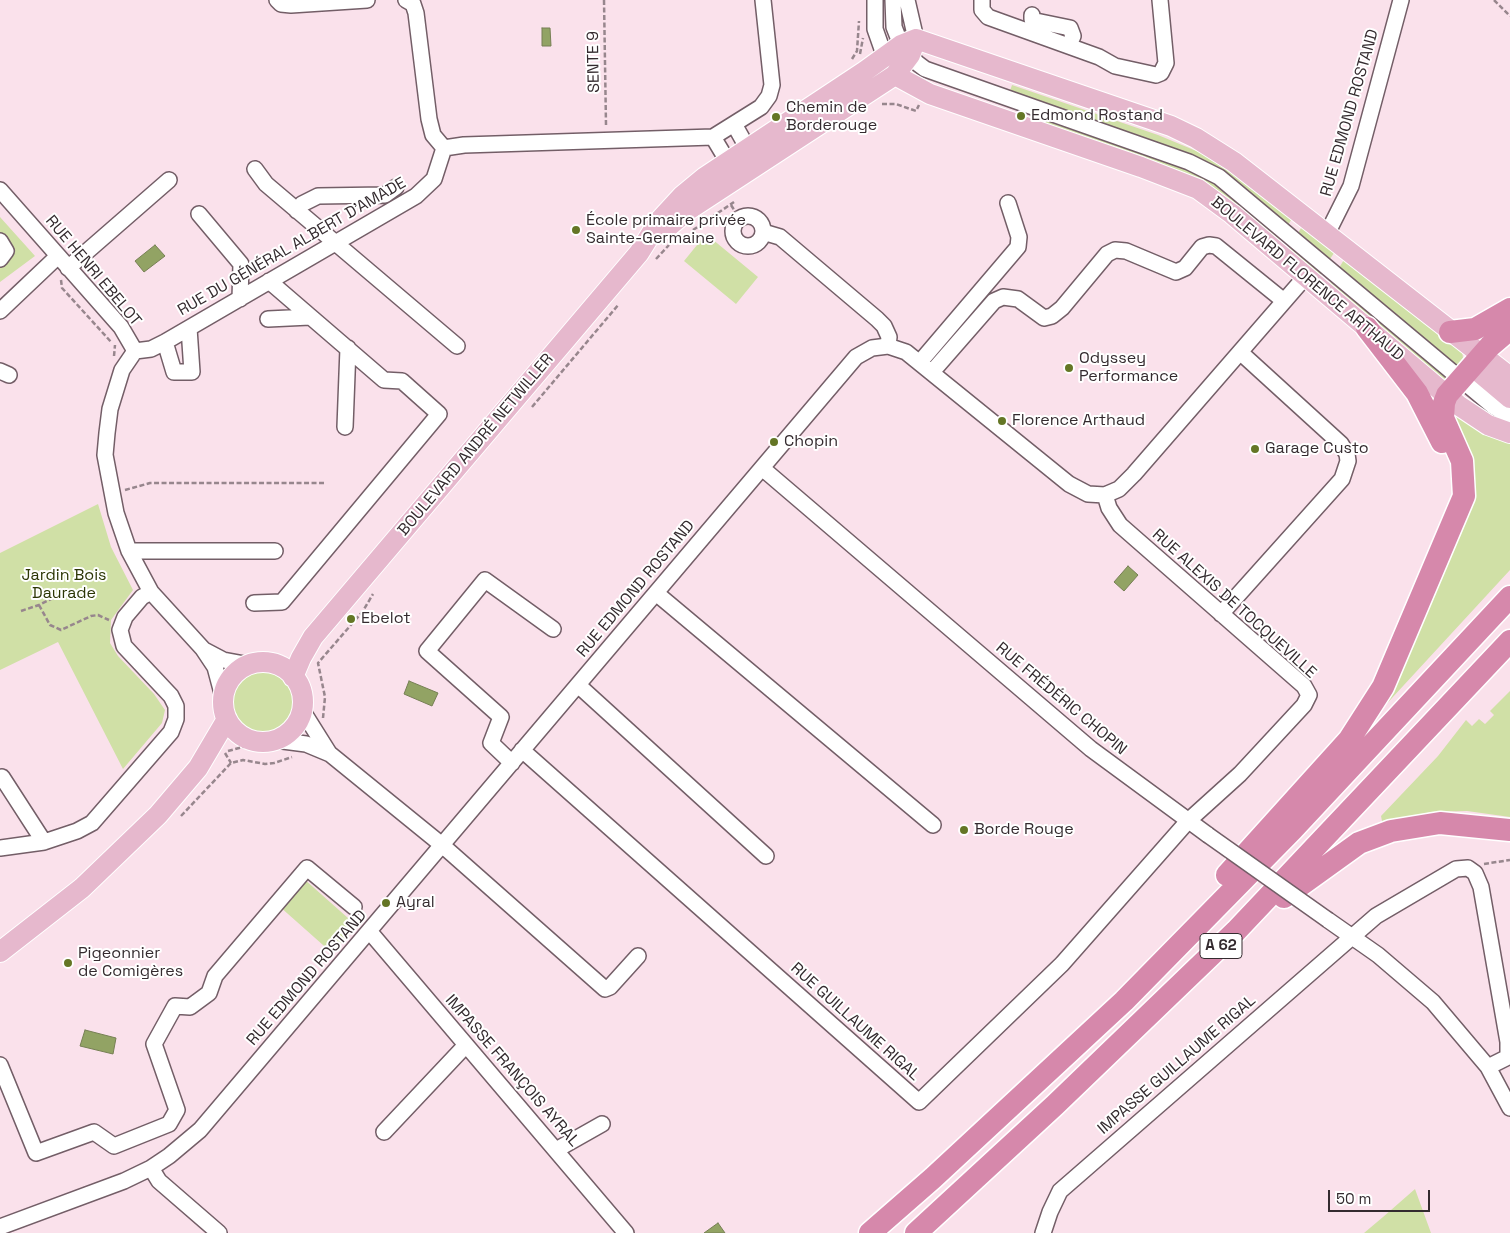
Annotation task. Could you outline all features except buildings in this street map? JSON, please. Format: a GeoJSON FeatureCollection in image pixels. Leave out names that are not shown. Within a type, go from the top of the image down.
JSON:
{"type":"FeatureCollection","features":[{"type":"Feature","properties":{"kind":"highway"},"geometry":{"type":"LineString","coordinates":[[1450,332],[1475,329],[1510,309]]}},
{"type":"Feature","properties":{"kind":"highway"},"geometry":{"type":"LineString","coordinates":[[1367,328],[1417,393],[1445,447],[1455,478],[1459,508]]}},
{"type":"Feature","properties":{"kind":"highway"},"geometry":{"type":"LineString","coordinates":[[1060,1060],[1349,740],[1375,702],[1391,672],[1464,496],[1465,480],[1462,461],[1443,418],[1442,411],[1466,374],[1498,338],[1510,329]]}},
{"type":"Feature","properties":{"kind":"highway","name":"A 62"},"geometry":{"type":"LineString","coordinates":[[870,1233],[1130,994],[1293,829],[1510,597]]}},
{"type":"Feature","properties":{"kind":"highway","name":"A 62"},"geometry":{"type":"LineString","coordinates":[[916,1233],[1056,1105],[1236,931],[1510,641]]}},
{"type":"Feature","properties":{"kind":"highway"},"geometry":{"type":"LineString","coordinates":[[1236,931],[1343,853],[1375,837],[1392,831],[1440,823],[1510,830]]}},
{"type":"Feature","properties":{"kind":"main road","name":"BOULEVARD ANDRÉ NETWILLER"},"geometry":{"type":"LineString","coordinates":[[645,259],[659,221],[682,196],[728,162],[883,58],[909,46]]}},
{"type":"Feature","properties":{"kind":"main road","name":"BOULEVARD ANDRÉ NETWILLER"},"geometry":{"type":"LineString","coordinates":[[294,677],[301,658],[313,637],[688,210],[895,74],[909,46]]}},
{"type":"Feature","properties":{"kind":"main road","name":"BOULEVARD FLORENCE ARTHAUD"},"geometry":{"type":"LineString","coordinates":[[909,46],[1182,131],[1234,162],[1450,332],[1481,421],[1510,433]]}},
{"type":"Feature","properties":{"kind":"main road","name":"BOULEVARD FLORENCE ARTHAUD"},"geometry":{"type":"LineString","coordinates":[[895,74],[930,94],[1142,167],[1198,189],[1232,214],[1367,328],[1466,374],[1510,398]]}},
{"type":"Feature","properties":{"kind":"main road","name":"BOULEVARD FLORENCE ARTHAUD"},"geometry":{"type":"LineString","coordinates":[[1466,374],[1510,377]]}},
{"type":"Feature","properties":{"kind":"main road","name":"BOULEVARD ANDRÉ NETWILLER"},"geometry":{"type":"LineString","coordinates":[[270,663],[313,637]]}},
{"type":"Feature","properties":{"kind":"main road"},"geometry":{"type":"LineString","coordinates":[[270,663],[280,667],[294,677],[300,689],[302,710],[292,728],[275,740],[262,742],[243,737],[231,726],[227,719],[224,697],[233,676],[250,665],[270,663]]}},
{"type":"Feature","properties":{"kind":"main road"},"geometry":{"type":"LineString","coordinates":[[0,952],[50,914],[115,858],[158,815],[198,768],[227,719]]}},
{"type":"Feature","properties":{"kind":"main road"},"geometry":{"type":"LineString","coordinates":[[198,768],[243,737]]}},
{"type":"Feature","properties":{"kind":"street"},"geometry":{"type":"LineString","coordinates":[[277,0],[281,4],[291,5],[367,0]]}},
{"type":"Feature","properties":{"kind":"street"},"geometry":{"type":"LineString","coordinates":[[406,0],[413,4],[416,13],[429,119],[433,135],[444,148],[464,145],[713,137],[762,107],[769,96],[772,85],[763,0]]}},
{"type":"Feature","properties":{"kind":"street"},"geometry":{"type":"LineString","coordinates":[[875,0],[875,29],[883,58],[895,74]]}},
{"type":"Feature","properties":{"kind":"street"},"geometry":{"type":"LineString","coordinates":[[893,0],[894,26],[909,46]]}},
{"type":"Feature","properties":{"kind":"street"},"geometry":{"type":"LineString","coordinates":[[907,0],[909,46]]}},
{"type":"Feature","properties":{"kind":"street"},"geometry":{"type":"LineString","coordinates":[[982,0],[982,10],[988,16],[1099,57],[1115,66],[1156,75],[1161,73],[1166,63],[1160,0]]}},
{"type":"Feature","properties":{"kind":"street","name":"RUE EDMOND ROSTAND"},"geometry":{"type":"LineString","coordinates":[[1326,234],[1351,186],[1402,0]]}},
{"type":"Feature","properties":{"kind":"street"},"geometry":{"type":"LineString","coordinates":[[1032,15],[1032,18],[1036,21],[1070,28],[1073,36],[1069,46]]}},
{"type":"Feature","properties":{"kind":"street","name":"BOULEVARD FLORENCE ARTHAUD"},"geometry":{"type":"LineString","coordinates":[[909,46],[925,68],[944,77],[1189,162],[1219,177],[1466,374],[1494,407],[1510,417]]}},
{"type":"Feature","properties":{"kind":"street"},"geometry":{"type":"LineString","coordinates":[[734,124],[748,149]]}},
{"type":"Feature","properties":{"kind":"street"},"geometry":{"type":"LineString","coordinates":[[713,137],[728,162]]}},
{"type":"Feature","properties":{"kind":"street","name":"RUE DU GÉNÉRAL ALBERT D'AMADE"},"geometry":{"type":"LineString","coordinates":[[134,351],[151,349],[164,342],[416,196],[428,187],[434,178],[444,148]]}},
{"type":"Feature","properties":{"kind":"street"},"geometry":{"type":"LineString","coordinates":[[255,169],[266,184],[457,346]]}},
{"type":"Feature","properties":{"kind":"street"},"geometry":{"type":"LineString","coordinates":[[0,311],[169,180]]}},
{"type":"Feature","properties":{"kind":"street"},"geometry":{"type":"LineString","coordinates":[[297,210],[302,204],[318,196],[384,195],[396,187]]}},
{"type":"Feature","properties":{"kind":"street","name":"RUE HENRI EBELOT"},"geometry":{"type":"LineString","coordinates":[[0,190],[121,327],[134,351],[122,370],[110,409],[105,455],[112,493],[129,551],[151,592],[203,649],[215,667],[224,697]]}},
{"type":"Feature","properties":{"kind":"street"},"geometry":{"type":"LineString","coordinates":[[920,362],[1018,247],[1019,236],[1008,203]]}},
{"type":"Feature","properties":{"kind":"street"},"geometry":{"type":"LineString","coordinates":[[199,214],[241,264],[240,298]]}},
{"type":"Feature","properties":{"kind":"street"},"geometry":{"type":"LineString","coordinates":[[763,232],[755,244],[741,245],[733,232],[740,219],[748,217],[757,220],[763,232],[780,237],[877,319],[884,326],[889,336],[888,346],[906,352],[920,362],[1069,484],[1088,494],[1105,494],[1119,489],[1134,474],[1306,276]]}},
{"type":"Feature","properties":{"kind":"street"},"geometry":{"type":"LineString","coordinates":[[0,241],[6,251],[0,259]]}},
{"type":"Feature","properties":{"kind":"street"},"geometry":{"type":"LineString","coordinates":[[932,372],[994,301],[1003,297],[1018,299],[1044,318],[1052,316],[1062,308],[1107,254],[1115,250],[1126,251],[1176,272],[1185,268],[1202,247],[1216,246],[1284,301]]}},
{"type":"Feature","properties":{"kind":"street"},"geometry":{"type":"LineString","coordinates":[[254,603],[282,602],[439,414],[402,381],[384,380],[269,281]]}},
{"type":"Feature","properties":{"kind":"street"},"geometry":{"type":"LineString","coordinates":[[268,318],[310,317]]}},
{"type":"Feature","properties":{"kind":"street"},"geometry":{"type":"LineString","coordinates":[[164,342],[174,372],[192,372],[189,328]]}},
{"type":"Feature","properties":{"kind":"street","name":"RUE EDMOND ROSTAND"},"geometry":{"type":"LineString","coordinates":[[0,1227],[124,1181],[151,1168],[200,1130],[370,932],[856,357],[872,348],[888,346]]}},
{"type":"Feature","properties":{"kind":"street"},"geometry":{"type":"LineString","coordinates":[[346,427],[348,348]]}},
{"type":"Feature","properties":{"kind":"street"},"geometry":{"type":"LineString","coordinates":[[1221,614],[1342,479],[1348,461],[1347,454],[1341,444],[1240,352]]}},
{"type":"Feature","properties":{"kind":"street","name":"RUE FRÉDÉRIC CHOPIN"},"geometry":{"type":"LineString","coordinates":[[762,468],[1091,749],[1188,821],[1352,936],[1433,1002],[1488,1067],[1510,1108]]}},
{"type":"Feature","properties":{"kind":"street","name":"RUE ALEXIS DE TOCQUEVILLE"},"geometry":{"type":"LineString","coordinates":[[1105,494],[1109,508],[1120,525],[1304,686],[1309,695],[1304,705],[1240,774],[1188,821]]}},
{"type":"Feature","properties":{"kind":"street"},"geometry":{"type":"LineString","coordinates":[[129,551],[275,551]]}},
{"type":"Feature","properties":{"kind":"street"},"geometry":{"type":"LineString","coordinates":[[512,763],[491,743],[501,717],[427,651],[485,580],[553,629]]}},
{"type":"Feature","properties":{"kind":"street"},"geometry":{"type":"LineString","coordinates":[[0,848],[44,842],[77,831],[92,823],[171,732],[176,719],[176,706],[171,696],[124,646],[120,630],[125,617],[142,597],[151,592]]}},
{"type":"Feature","properties":{"kind":"street"},"geometry":{"type":"LineString","coordinates":[[656,593],[933,826]]}},
{"type":"Feature","properties":{"kind":"street","name":"RUE HENRI EBELOT"},"geometry":{"type":"LineString","coordinates":[[203,649],[223,660],[250,665]]}},
{"type":"Feature","properties":{"kind":"street"},"geometry":{"type":"LineString","coordinates":[[578,685],[766,856]]}},
{"type":"Feature","properties":{"kind":"street"},"geometry":{"type":"LineString","coordinates":[[302,710],[310,739],[442,845],[605,989],[610,987],[638,956]]}},
{"type":"Feature","properties":{"kind":"street"},"geometry":{"type":"LineString","coordinates":[[275,740],[310,739]]}},
{"type":"Feature","properties":{"kind":"street","name":"RUE GUILLAUME RIGAL"},"geometry":{"type":"LineString","coordinates":[[522,750],[918,1102],[1062,964],[1188,821]]}},
{"type":"Feature","properties":{"kind":"street"},"geometry":{"type":"LineString","coordinates":[[2,777],[44,842]]}},
{"type":"Feature","properties":{"kind":"street"},"geometry":{"type":"LineString","coordinates":[[0,1065],[36,1153],[94,1132],[114,1146],[170,1124],[177,1110],[154,1044],[175,1006],[190,1006],[210,993],[215,976],[307,868],[354,907]]}},
{"type":"Feature","properties":{"kind":"street"},"geometry":{"type":"LineString","coordinates":[[1352,936],[1376,916],[1456,869],[1468,868],[1475,873],[1480,887],[1509,1056],[1488,1067]]}},
{"type":"Feature","properties":{"kind":"street","name":"IMPASSE FRANÇOIS AYRAL"},"geometry":{"type":"LineString","coordinates":[[370,932],[626,1233]]}},
{"type":"Feature","properties":{"kind":"street","name":"IMPASSE GUILLAUME RIGAL"},"geometry":{"type":"LineString","coordinates":[[1043,1233],[1060,1191],[1352,936]]}},
{"type":"Feature","properties":{"kind":"street"},"geometry":{"type":"LineString","coordinates":[[384,1132],[466,1045]]}},
{"type":"Feature","properties":{"kind":"street"},"geometry":{"type":"LineString","coordinates":[[170,1124],[184,1144]]}},
{"type":"Feature","properties":{"kind":"street"},"geometry":{"type":"LineString","coordinates":[[556,1150],[602,1124]]}},
{"type":"Feature","properties":{"kind":"street"},"geometry":{"type":"LineString","coordinates":[[151,1168],[159,1181],[219,1233]]}},
{"type":"Feature","properties":{"kind":"path","name":"SENTE 9"},"geometry":{"type":"LineString","coordinates":[[604,0],[606,125]]}},
{"type":"Feature","properties":{"kind":"path"},"geometry":{"type":"LineString","coordinates":[[1494,0],[1510,16]]}},
{"type":"Feature","properties":{"kind":"path"},"geometry":{"type":"LineString","coordinates":[[847,64],[857,50],[860,19]]}},
{"type":"Feature","properties":{"kind":"path"},"geometry":{"type":"LineString","coordinates":[[875,108],[891,103],[916,111],[922,98]]}},
{"type":"Feature","properties":{"kind":"path"},"geometry":{"type":"LineString","coordinates":[[718,213],[736,200]]}},
{"type":"Feature","properties":{"kind":"path"},"geometry":{"type":"LineString","coordinates":[[730,204],[740,219]]}},
{"type":"Feature","properties":{"kind":"path"},"geometry":{"type":"LineString","coordinates":[[645,259],[670,244]]}},
{"type":"Feature","properties":{"kind":"path"},"geometry":{"type":"LineString","coordinates":[[530,410],[623,300]]}},
{"type":"Feature","properties":{"kind":"path"},"geometry":{"type":"LineString","coordinates":[[112,493],[150,484],[324,483]]}},
{"type":"Feature","properties":{"kind":"path"},"geometry":{"type":"LineString","coordinates":[[231,762],[243,760],[265,764],[274,763],[296,755],[310,739],[323,719],[324,708],[318,663],[363,611],[377,587]]}},
{"type":"Feature","properties":{"kind":"path"},"geometry":{"type":"LineString","coordinates":[[21,610],[39,605],[55,597]]}},
{"type":"Feature","properties":{"kind":"path"},"geometry":{"type":"LineString","coordinates":[[39,605],[50,625],[61,630],[91,616],[98,615],[122,625]]}},
{"type":"Feature","properties":{"kind":"path"},"geometry":{"type":"LineString","coordinates":[[1468,868],[1498,860],[1510,860]]}},
{"type":"Feature","properties":{"kind":"green space"},"geometry":{"type":"Polygon","coordinates":[[[1012,85],[1158,135],[1206,155],[1219,162],[1293,217],[1288,225],[1231,177],[1200,159],[1010,91],[1012,85]]]}},
{"type":"Feature","properties":{"kind":"green space"},"geometry":{"type":"Polygon","coordinates":[[[1046,121],[1186,168],[1202,176],[1226,192],[1281,237],[1278,243],[1240,212],[1044,126],[1046,121]]]}},
{"type":"Feature","properties":{"kind":"green space"},"geometry":{"type":"Polygon","coordinates":[[[0,217],[35,256],[0,282],[0,217]]]}},
{"type":"Feature","properties":{"kind":"green space"},"geometry":{"type":"Polygon","coordinates":[[[1303,225],[1336,250],[1330,259],[1298,233],[1303,225]]]}},
{"type":"Feature","properties":{"kind":"green space"},"geometry":{"type":"Polygon","coordinates":[[[706,234],[758,277],[736,304],[684,261],[706,234]]]}},
{"type":"Feature","properties":{"kind":"green space"},"geometry":{"type":"Polygon","coordinates":[[[1290,245],[1322,272],[1318,278],[1287,252],[1290,245]]]}},
{"type":"Feature","properties":{"kind":"green space"},"geometry":{"type":"Polygon","coordinates":[[[1345,258],[1462,351],[1463,358],[1456,366],[1339,268],[1345,258]]]}},
{"type":"Feature","properties":{"kind":"green space"},"geometry":{"type":"Polygon","coordinates":[[[1332,280],[1446,377],[1443,381],[1328,286],[1332,280]]]}},
{"type":"Feature","properties":{"kind":"green space"},"geometry":{"type":"Polygon","coordinates":[[[1452,411],[1510,441],[1510,570],[1380,711],[1467,515],[1452,411]]]}},
{"type":"Feature","properties":{"kind":"green space","name":"Jardin Bois Daurade"},"geometry":{"type":"Polygon","coordinates":[[[98,504],[111,547],[133,590],[111,620],[110,643],[118,656],[154,694],[165,710],[162,723],[123,769],[58,642],[0,670],[0,553],[98,504]]]}},
{"type":"Feature","properties":{"kind":"green space"},"geometry":{"type":"Polygon","coordinates":[[[256,670],[268,670],[285,679],[292,690],[294,702],[292,714],[285,725],[268,734],[256,734],[244,729],[235,720],[230,708],[230,696],[235,684],[244,675],[256,670]]]}},
{"type":"Feature","properties":{"kind":"green space"},"geometry":{"type":"Polygon","coordinates":[[[1510,691],[1510,817],[1467,811],[1431,812],[1387,822],[1382,821],[1381,816],[1438,756],[1466,720],[1472,726],[1479,719],[1485,724],[1494,715],[1490,711],[1510,691]]]}},
{"type":"Feature","properties":{"kind":"green space"},"geometry":{"type":"Polygon","coordinates":[[[304,879],[357,926],[332,953],[279,906],[304,879]]]}},
{"type":"Feature","properties":{"kind":"green space"},"geometry":{"type":"Polygon","coordinates":[[[1415,1189],[1431,1233],[1364,1233],[1383,1217],[1415,1189]]]}},
{"type":"Feature","properties":{"kind":"shaded area"},"geometry":{"type":"Polygon","coordinates":[[[542,28],[550,28],[551,46],[542,46],[542,28]]]}},
{"type":"Feature","properties":{"kind":"shaded area"},"geometry":{"type":"Polygon","coordinates":[[[155,245],[165,256],[144,272],[135,261],[155,245]]]}},
{"type":"Feature","properties":{"kind":"shaded area"},"geometry":{"type":"Polygon","coordinates":[[[1128,566],[1138,575],[1124,591],[1114,582],[1128,566]]]}},
{"type":"Feature","properties":{"kind":"shaded area"},"geometry":{"type":"Polygon","coordinates":[[[409,681],[438,693],[432,706],[404,694],[409,681]]]}},
{"type":"Feature","properties":{"kind":"shaded area"},"geometry":{"type":"Polygon","coordinates":[[[85,1030],[116,1038],[113,1054],[80,1046],[85,1030]]]}},
{"type":"Feature","properties":{"kind":"shaded area"},"geometry":{"type":"Polygon","coordinates":[[[718,1223],[725,1233],[704,1233],[718,1223]]]}},
{"type":"Feature","properties":{"kind":"place","name":"Edmond Rostand"},"geometry":{"type":"Point","coordinates":[1021,116]}},
{"type":"Feature","properties":{"kind":"place","name":"Chemin de Borderouge"},"geometry":{"type":"Point","coordinates":[776,117]}},
{"type":"Feature","properties":{"kind":"place","name":"École primaire privée Sainte-Germaine"},"geometry":{"type":"Point","coordinates":[576,230]}},
{"type":"Feature","properties":{"kind":"place","name":"Odyssey Performance"},"geometry":{"type":"Point","coordinates":[1069,368]}},
{"type":"Feature","properties":{"kind":"place","name":"Florence Arthaud"},"geometry":{"type":"Point","coordinates":[1002,421]}},
{"type":"Feature","properties":{"kind":"place","name":"Chopin"},"geometry":{"type":"Point","coordinates":[774,442]}},
{"type":"Feature","properties":{"kind":"place","name":"Garage Custo"},"geometry":{"type":"Point","coordinates":[1255,449]}},
{"type":"Feature","properties":{"kind":"place","name":"Ebelot"},"geometry":{"type":"Point","coordinates":[351,619]}},
{"type":"Feature","properties":{"kind":"place","name":"Borde Rouge"},"geometry":{"type":"Point","coordinates":[964,830]}},
{"type":"Feature","properties":{"kind":"place","name":"Ayral"},"geometry":{"type":"Point","coordinates":[386,903]}},
{"type":"Feature","properties":{"kind":"place","name":"Pigeonnier de Comigères"},"geometry":{"type":"Point","coordinates":[68,963]}}]}
